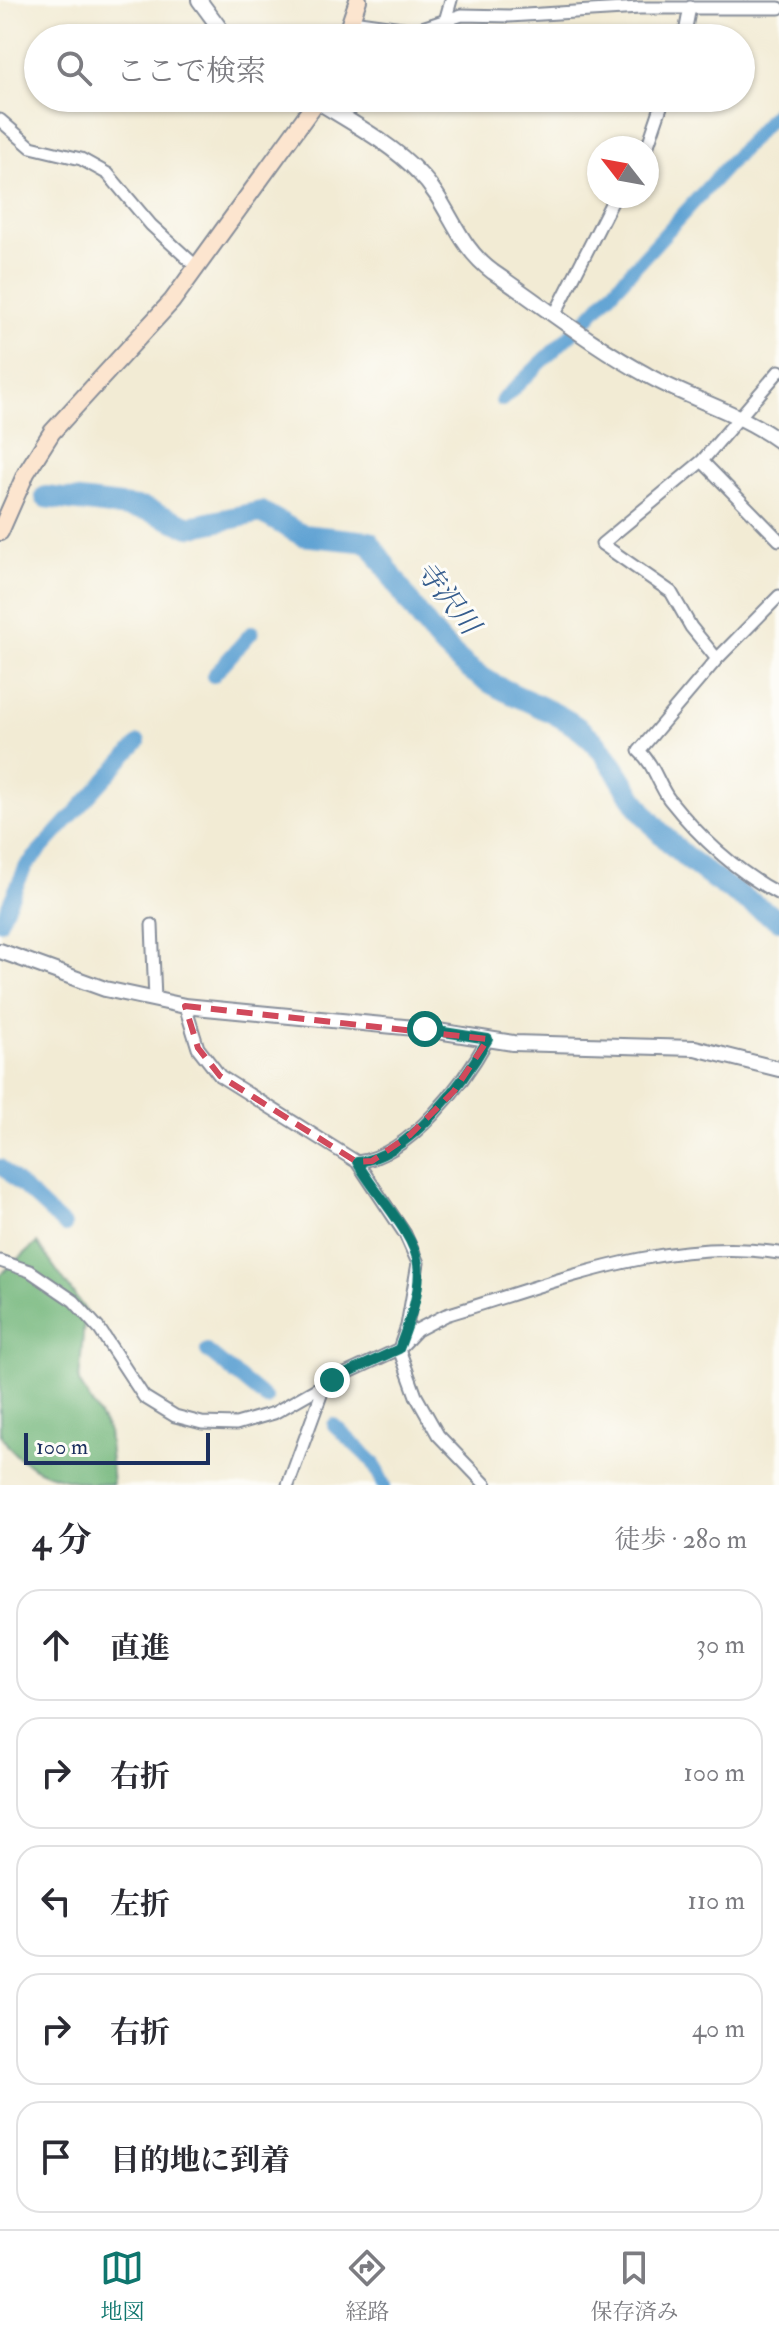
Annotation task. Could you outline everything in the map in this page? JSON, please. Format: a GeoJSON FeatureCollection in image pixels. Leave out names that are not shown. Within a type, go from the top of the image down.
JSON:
{"type":"FeatureCollection","features":[{"type":"Feature","properties":{"kind":"main road"},"geometry":{"type":"LineString","coordinates":[[351,24],[358,0]]}},
{"type":"Feature","properties":{"kind":"main road"},"geometry":{"type":"LineString","coordinates":[[0,532],[5,499],[71,408],[172,301],[307,112]]}},
{"type":"Feature","properties":{"kind":"street"},"geometry":{"type":"LineString","coordinates":[[199,0],[217,24]]}},
{"type":"Feature","properties":{"kind":"street"},"geometry":{"type":"LineString","coordinates":[[445,21],[451,0]]}},
{"type":"Feature","properties":{"kind":"street"},"geometry":{"type":"LineString","coordinates":[[435,24],[462,15],[690,7],[779,8]]}},
{"type":"Feature","properties":{"kind":"street"},"geometry":{"type":"LineString","coordinates":[[687,24],[690,7]]}},
{"type":"Feature","properties":{"kind":"street"},"geometry":{"type":"LineString","coordinates":[[352,21],[373,24]]}},
{"type":"Feature","properties":{"kind":"street"},"geometry":{"type":"LineString","coordinates":[[334,112],[420,173],[473,257],[662,384],[741,415],[779,441]]}},
{"type":"Feature","properties":{"kind":"street"},"geometry":{"type":"LineString","coordinates":[[651,136],[659,112]]}},
{"type":"Feature","properties":{"kind":"street"},"geometry":{"type":"LineString","coordinates":[[0,120],[31,147],[81,159],[108,174],[151,225],[198,268]]}},
{"type":"Feature","properties":{"kind":"street"},"geometry":{"type":"LineString","coordinates":[[555,314],[609,208]]}},
{"type":"Feature","properties":{"kind":"street"},"geometry":{"type":"LineString","coordinates":[[717,659],[691,627],[671,592],[602,544],[702,461],[779,371]]}},
{"type":"Feature","properties":{"kind":"street"},"geometry":{"type":"LineString","coordinates":[[702,461],[779,540]]}},
{"type":"Feature","properties":{"kind":"street"},"geometry":{"type":"LineString","coordinates":[[779,596],[717,659],[639,751],[667,796],[698,832],[732,866],[779,894]]}},
{"type":"Feature","properties":{"kind":"street"},"geometry":{"type":"LineString","coordinates":[[152,925],[155,1000]]}},
{"type":"Feature","properties":{"kind":"street"},"geometry":{"type":"LineString","coordinates":[[0,951],[105,989],[185,1006],[488,1039],[695,1048],[779,1069]]}},
{"type":"Feature","properties":{"kind":"street"},"geometry":{"type":"LineString","coordinates":[[185,1006],[198,1048],[220,1076],[357,1162],[405,1234],[418,1263],[407,1326],[399,1349],[416,1396],[438,1435],[486,1485]]}},
{"type":"Feature","properties":{"kind":"street"},"geometry":{"type":"LineString","coordinates":[[357,1162],[372,1161],[410,1135],[454,1091],[488,1039]]}},
{"type":"Feature","properties":{"kind":"street"},"geometry":{"type":"LineString","coordinates":[[0,1261],[30,1271],[66,1294],[100,1330],[144,1397],[175,1416],[202,1423],[236,1424],[274,1413],[325,1384],[399,1349],[417,1330],[446,1315],[637,1259],[717,1247],[779,1253]]}},
{"type":"Feature","properties":{"kind":"street"},"geometry":{"type":"LineString","coordinates":[[288,1485],[325,1384]]}},
{"type":"Feature","properties":{"kind":"highlighted area"},"geometry":{"type":"Polygon","coordinates":[[[185,1006],[488,1039],[454,1091],[410,1135],[372,1161],[357,1162],[220,1076],[198,1048],[185,1006]]]}},
{"type":"Feature","properties":{"kind":"green space"},"geometry":{"type":"Polygon","coordinates":[[[37,1243],[85,1310],[79,1382],[108,1431],[113,1484],[80,1482],[48,1474],[19,1458],[0,1432],[0,1275],[37,1243]]]}},
{"type":"Feature","properties":{"kind":"waterway"},"geometry":{"type":"LineString","coordinates":[[502,400],[590,316],[779,109]]}},
{"type":"Feature","properties":{"kind":"waterway","name":"寺沢川"},"geometry":{"type":"LineString","coordinates":[[46,497],[145,509],[190,527],[261,512],[302,535],[369,542],[432,632],[463,664],[494,685],[563,718],[588,736],[604,753],[659,832],[690,861],[724,886],[779,920]]}},
{"type":"Feature","properties":{"kind":"waterway"},"geometry":{"type":"LineString","coordinates":[[213,676],[252,632]]}},
{"type":"Feature","properties":{"kind":"waterway"},"geometry":{"type":"LineString","coordinates":[[0,923],[26,866],[139,742]]}},
{"type":"Feature","properties":{"kind":"waterway"},"geometry":{"type":"LineString","coordinates":[[0,1166],[65,1226]]}},
{"type":"Feature","properties":{"kind":"waterway"},"geometry":{"type":"LineString","coordinates":[[207,1351],[266,1399]]}},
{"type":"Feature","properties":{"kind":"waterway"},"geometry":{"type":"LineString","coordinates":[[334,1425],[373,1462],[384,1485]]}},
{"type":"Feature","properties":{"kind":"route"},"geometry":{"type":"LineString","coordinates":[[332,1380],[399,1349],[417,1282],[418,1263],[405,1234],[368,1183],[357,1162],[372,1161],[410,1135],[454,1091],[488,1039],[425,1029]]}}]}
